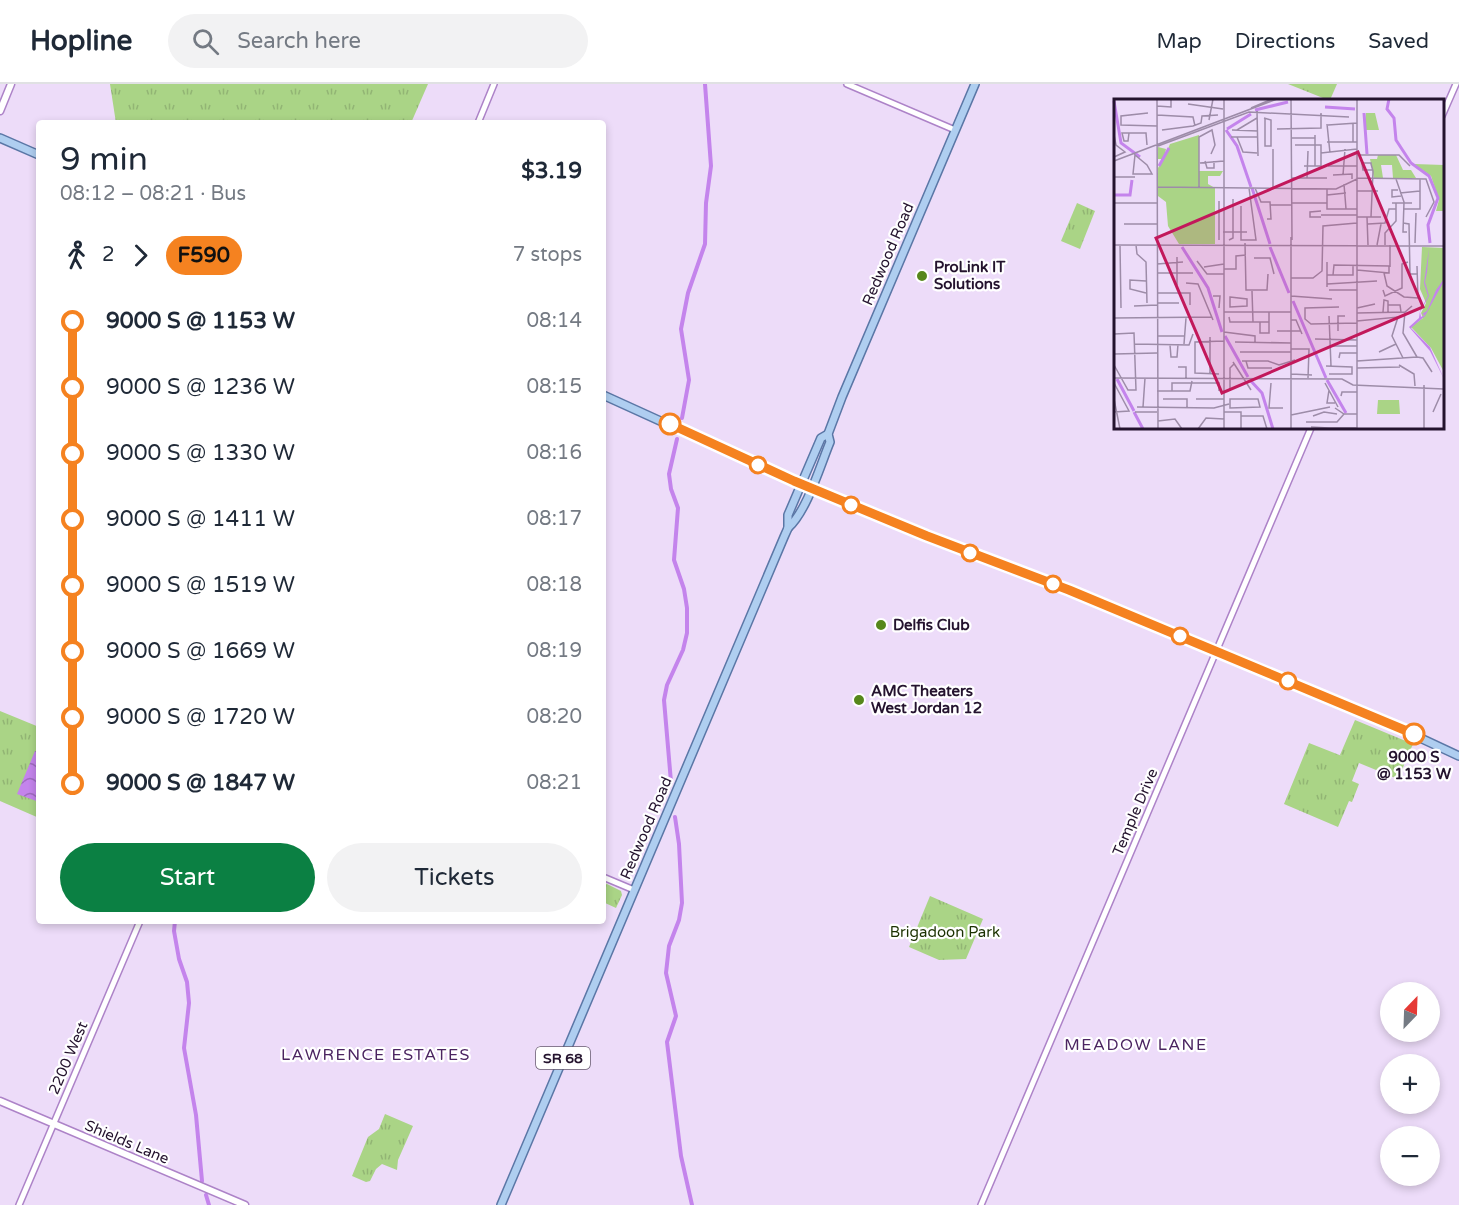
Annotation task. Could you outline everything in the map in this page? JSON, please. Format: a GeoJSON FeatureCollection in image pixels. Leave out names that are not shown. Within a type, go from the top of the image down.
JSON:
{"type":"FeatureCollection","features":[{"type":"Feature","properties":{"kind":"main road"},"geometry":{"type":"LineString","coordinates":[[0,111],[11,84]]}},
{"type":"Feature","properties":{"kind":"main road","name":"Redwood Road"},"geometry":{"type":"LineString","coordinates":[[788,528],[797,520],[811,488],[830,442],[828,434],[975,84]]}},
{"type":"Feature","properties":{"kind":"main road"},"geometry":{"type":"LineString","coordinates":[[0,138],[36,153]]}},
{"type":"Feature","properties":{"kind":"main road"},"geometry":{"type":"LineString","coordinates":[[606,396],[801,484],[927,536],[1069,590],[1384,721],[1459,756]]}},
{"type":"Feature","properties":{"kind":"main road","name":"Redwood Road"},"geometry":{"type":"LineString","coordinates":[[501,1205],[788,528],[788,515],[820,438],[828,434]]}},
{"type":"Feature","properties":{"kind":"main road","name":"Shields Lane"},"geometry":{"type":"LineString","coordinates":[[0,1101],[245,1205]]}},
{"type":"Feature","properties":{"kind":"street"},"geometry":{"type":"LineString","coordinates":[[478,120],[494,84]]}},
{"type":"Feature","properties":{"kind":"street"},"geometry":{"type":"LineString","coordinates":[[847,84],[955,130]]}},
{"type":"Feature","properties":{"kind":"street"},"geometry":{"type":"LineString","coordinates":[[1444,114],[1456,84]]}},
{"type":"Feature","properties":{"kind":"street","name":"Temple Drive"},"geometry":{"type":"LineString","coordinates":[[981,1205],[1311,429]]}},
{"type":"Feature","properties":{"kind":"street"},"geometry":{"type":"LineString","coordinates":[[606,878],[634,890]]}},
{"type":"Feature","properties":{"kind":"street","name":"2200 West"},"geometry":{"type":"LineString","coordinates":[[19,1205],[139,924]]}},
{"type":"Feature","properties":{"kind":"green space"},"geometry":{"type":"Polygon","coordinates":[[[110,84],[428,84],[412,120],[116,120],[110,84]]]}},
{"type":"Feature","properties":{"kind":"green space"},"geometry":{"type":"Polygon","coordinates":[[[1288,84],[1337,84],[1330,99],[1288,84]]]}},
{"type":"Feature","properties":{"kind":"green space"},"geometry":{"type":"Polygon","coordinates":[[[1077,203],[1095,211],[1080,249],[1061,241],[1077,203]]]}},
{"type":"Feature","properties":{"kind":"green space"},"geometry":{"type":"Polygon","coordinates":[[[0,711],[36,726],[36,817],[0,801],[0,711]]]}},
{"type":"Feature","properties":{"kind":"green space"},"geometry":{"type":"Polygon","coordinates":[[[1355,720],[1413,744],[1398,779],[1359,763],[1352,781],[1359,784],[1338,827],[1284,804],[1309,743],[1342,756],[1340,755],[1355,720]]]}},
{"type":"Feature","properties":{"kind":"green space"},"geometry":{"type":"Polygon","coordinates":[[[606,884],[621,891],[622,895],[616,908],[606,903],[606,884]]]}},
{"type":"Feature","properties":{"kind":"green space","name":"Brigadoon Park"},"geometry":{"type":"Polygon","coordinates":[[[930,896],[983,919],[966,959],[939,960],[909,947],[930,896]]]}},
{"type":"Feature","properties":{"kind":"green space"},"geometry":{"type":"Polygon","coordinates":[[[385,1114],[413,1126],[398,1160],[397,1170],[382,1164],[376,1169],[370,1181],[366,1182],[352,1176],[368,1137],[379,1129],[385,1114]]]}},
{"type":"Feature","properties":{"kind":"water"},"geometry":{"type":"Polygon","coordinates":[[[35,751],[36,751],[36,801],[17,794],[35,751]]]}},
{"type":"Feature","properties":{"kind":"waterway"},"geometry":{"type":"LineString","coordinates":[[682,418],[689,380],[681,329],[688,293],[705,244],[706,203],[711,166],[705,84]]}},
{"type":"Feature","properties":{"kind":"waterway"},"geometry":{"type":"LineString","coordinates":[[671,782],[664,700],[667,685],[683,650],[687,633],[684,589],[674,560],[678,508],[671,489],[669,474],[677,439]]}},
{"type":"Feature","properties":{"kind":"waterway"},"geometry":{"type":"LineString","coordinates":[[675,817],[682,903],[679,920],[669,946],[666,973],[676,1016],[667,1042],[681,1156],[692,1205]]}},
{"type":"Feature","properties":{"kind":"waterway"},"geometry":{"type":"LineString","coordinates":[[175,924],[179,959],[187,982],[189,1003],[184,1048],[196,1115],[202,1181]]}},
{"type":"Feature","properties":{"kind":"waterway"},"geometry":{"type":"LineString","coordinates":[[206,1195],[209,1205]]}},
{"type":"Feature","properties":{"kind":"bus line","name":"F590"},"geometry":{"type":"LineString","coordinates":[[670,424],[794,481],[927,536],[1069,590],[1414,734]]}},
{"type":"Feature","properties":{"kind":"place","name":"ProLink IT Solutions"},"geometry":{"type":"Point","coordinates":[922,276]}},
{"type":"Feature","properties":{"kind":"place","name":"Delfis Club"},"geometry":{"type":"Point","coordinates":[881,625]}},
{"type":"Feature","properties":{"kind":"place","name":"AMC Theaters West Jordan 12"},"geometry":{"type":"Point","coordinates":[859,700]}},
{"type":"Feature","properties":{"kind":"place","name":"9000 S @ 1153 W"},"geometry":{"type":"Point","coordinates":[1414,734]}},
{"type":"Feature","properties":{"kind":"district","name":"MEADOW LANE"},"geometry":{"type":"Point","coordinates":[1136,1044]}},
{"type":"Feature","properties":{"kind":"district","name":"LAWRENCE ESTATES"},"geometry":{"type":"Point","coordinates":[376,1054]}}]}
